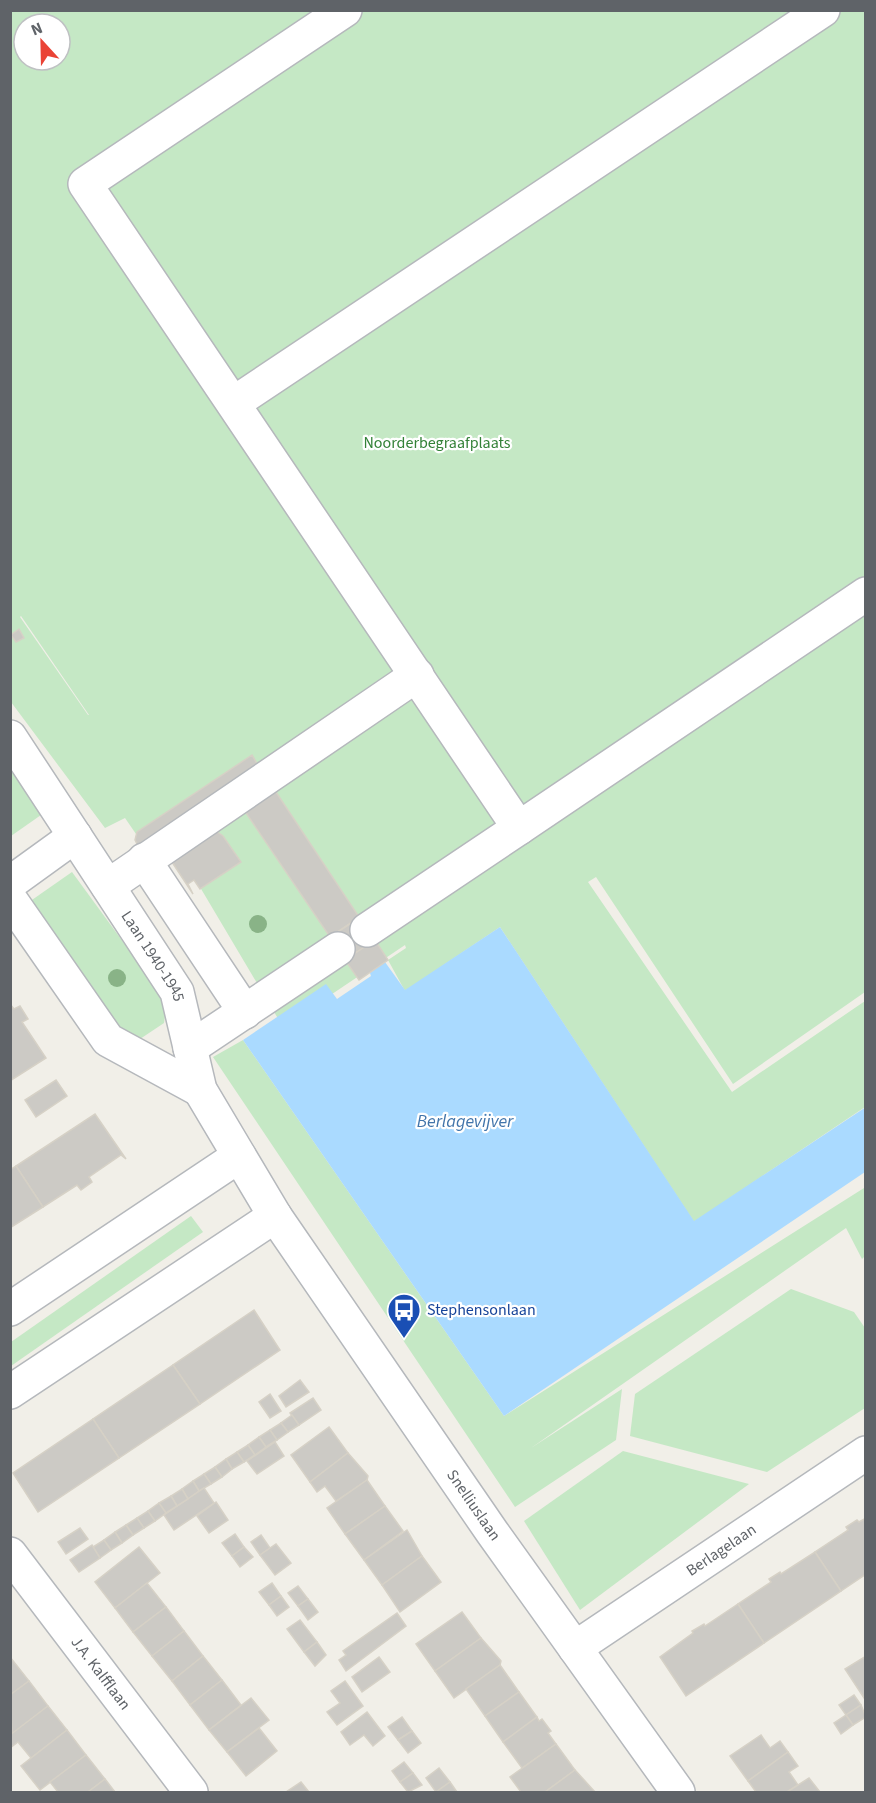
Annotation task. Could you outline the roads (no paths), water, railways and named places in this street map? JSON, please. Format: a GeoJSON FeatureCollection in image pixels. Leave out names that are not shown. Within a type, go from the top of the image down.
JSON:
{"type":"FeatureCollection","features":[{"type":"Feature","properties":{"kind":"street"},"geometry":{"type":"LineString","coordinates":[[345,10],[85,184],[519,828]]}},
{"type":"Feature","properties":{"kind":"street"},"geometry":{"type":"LineString","coordinates":[[234,403],[823,10]]}},
{"type":"Feature","properties":{"kind":"street"},"geometry":{"type":"LineString","coordinates":[[368,930],[866,594]]}},
{"type":"Feature","properties":{"kind":"street"},"geometry":{"type":"LineString","coordinates":[[108,886],[417,675]]}},
{"type":"Feature","properties":{"kind":"street","name":"Laan 1940-1945"},"geometry":{"type":"LineString","coordinates":[[10,737],[177,992],[200,1090],[275,1216]]}},
{"type":"Feature","properties":{"kind":"street"},"geometry":{"type":"LineString","coordinates":[[10,883],[75,836]]}},
{"type":"Feature","properties":{"kind":"street"},"geometry":{"type":"LineString","coordinates":[[144,860],[245,1012]]}},
{"type":"Feature","properties":{"kind":"street"},"geometry":{"type":"LineString","coordinates":[[10,899],[108,1040],[200,1090]]}},
{"type":"Feature","properties":{"kind":"street"},"geometry":{"type":"LineString","coordinates":[[190,1048],[338,950]]}},
{"type":"Feature","properties":{"kind":"street"},"geometry":{"type":"LineString","coordinates":[[10,1309],[239,1156]]}},
{"type":"Feature","properties":{"kind":"street"},"geometry":{"type":"LineString","coordinates":[[10,1392],[275,1216]]}},
{"type":"Feature","properties":{"kind":"street","name":"Snelliuslaan"},"geometry":{"type":"LineString","coordinates":[[275,1216],[492,1532],[678,1792]]}},
{"type":"Feature","properties":{"kind":"street","name":"Berlagelaan"},"geometry":{"type":"LineString","coordinates":[[575,1648],[866,1453]]}},
{"type":"Feature","properties":{"kind":"street","name":"J.A. Kalfflaan"},"geometry":{"type":"LineString","coordinates":[[10,1554],[191,1792]]}},
{"type":"Feature","properties":{"kind":"water","name":"Berlagevijver"},"geometry":{"type":"Polygon","coordinates":[[[500,927],[694,1221],[866,1107],[865,1172],[504,1416],[243,1040],[326,984],[337,999],[371,976],[370,973],[385,962],[405,990],[500,927]]]}},
{"type":"Feature","properties":{"kind":"place","name":"Stephensonlaan"},"geometry":{"type":"Point","coordinates":[404,1339]}},
{"type":"Feature","properties":{"kind":"park label","name":"Noorderbegraafplaats"},"geometry":{"type":"Point","coordinates":[437,443]}}]}
